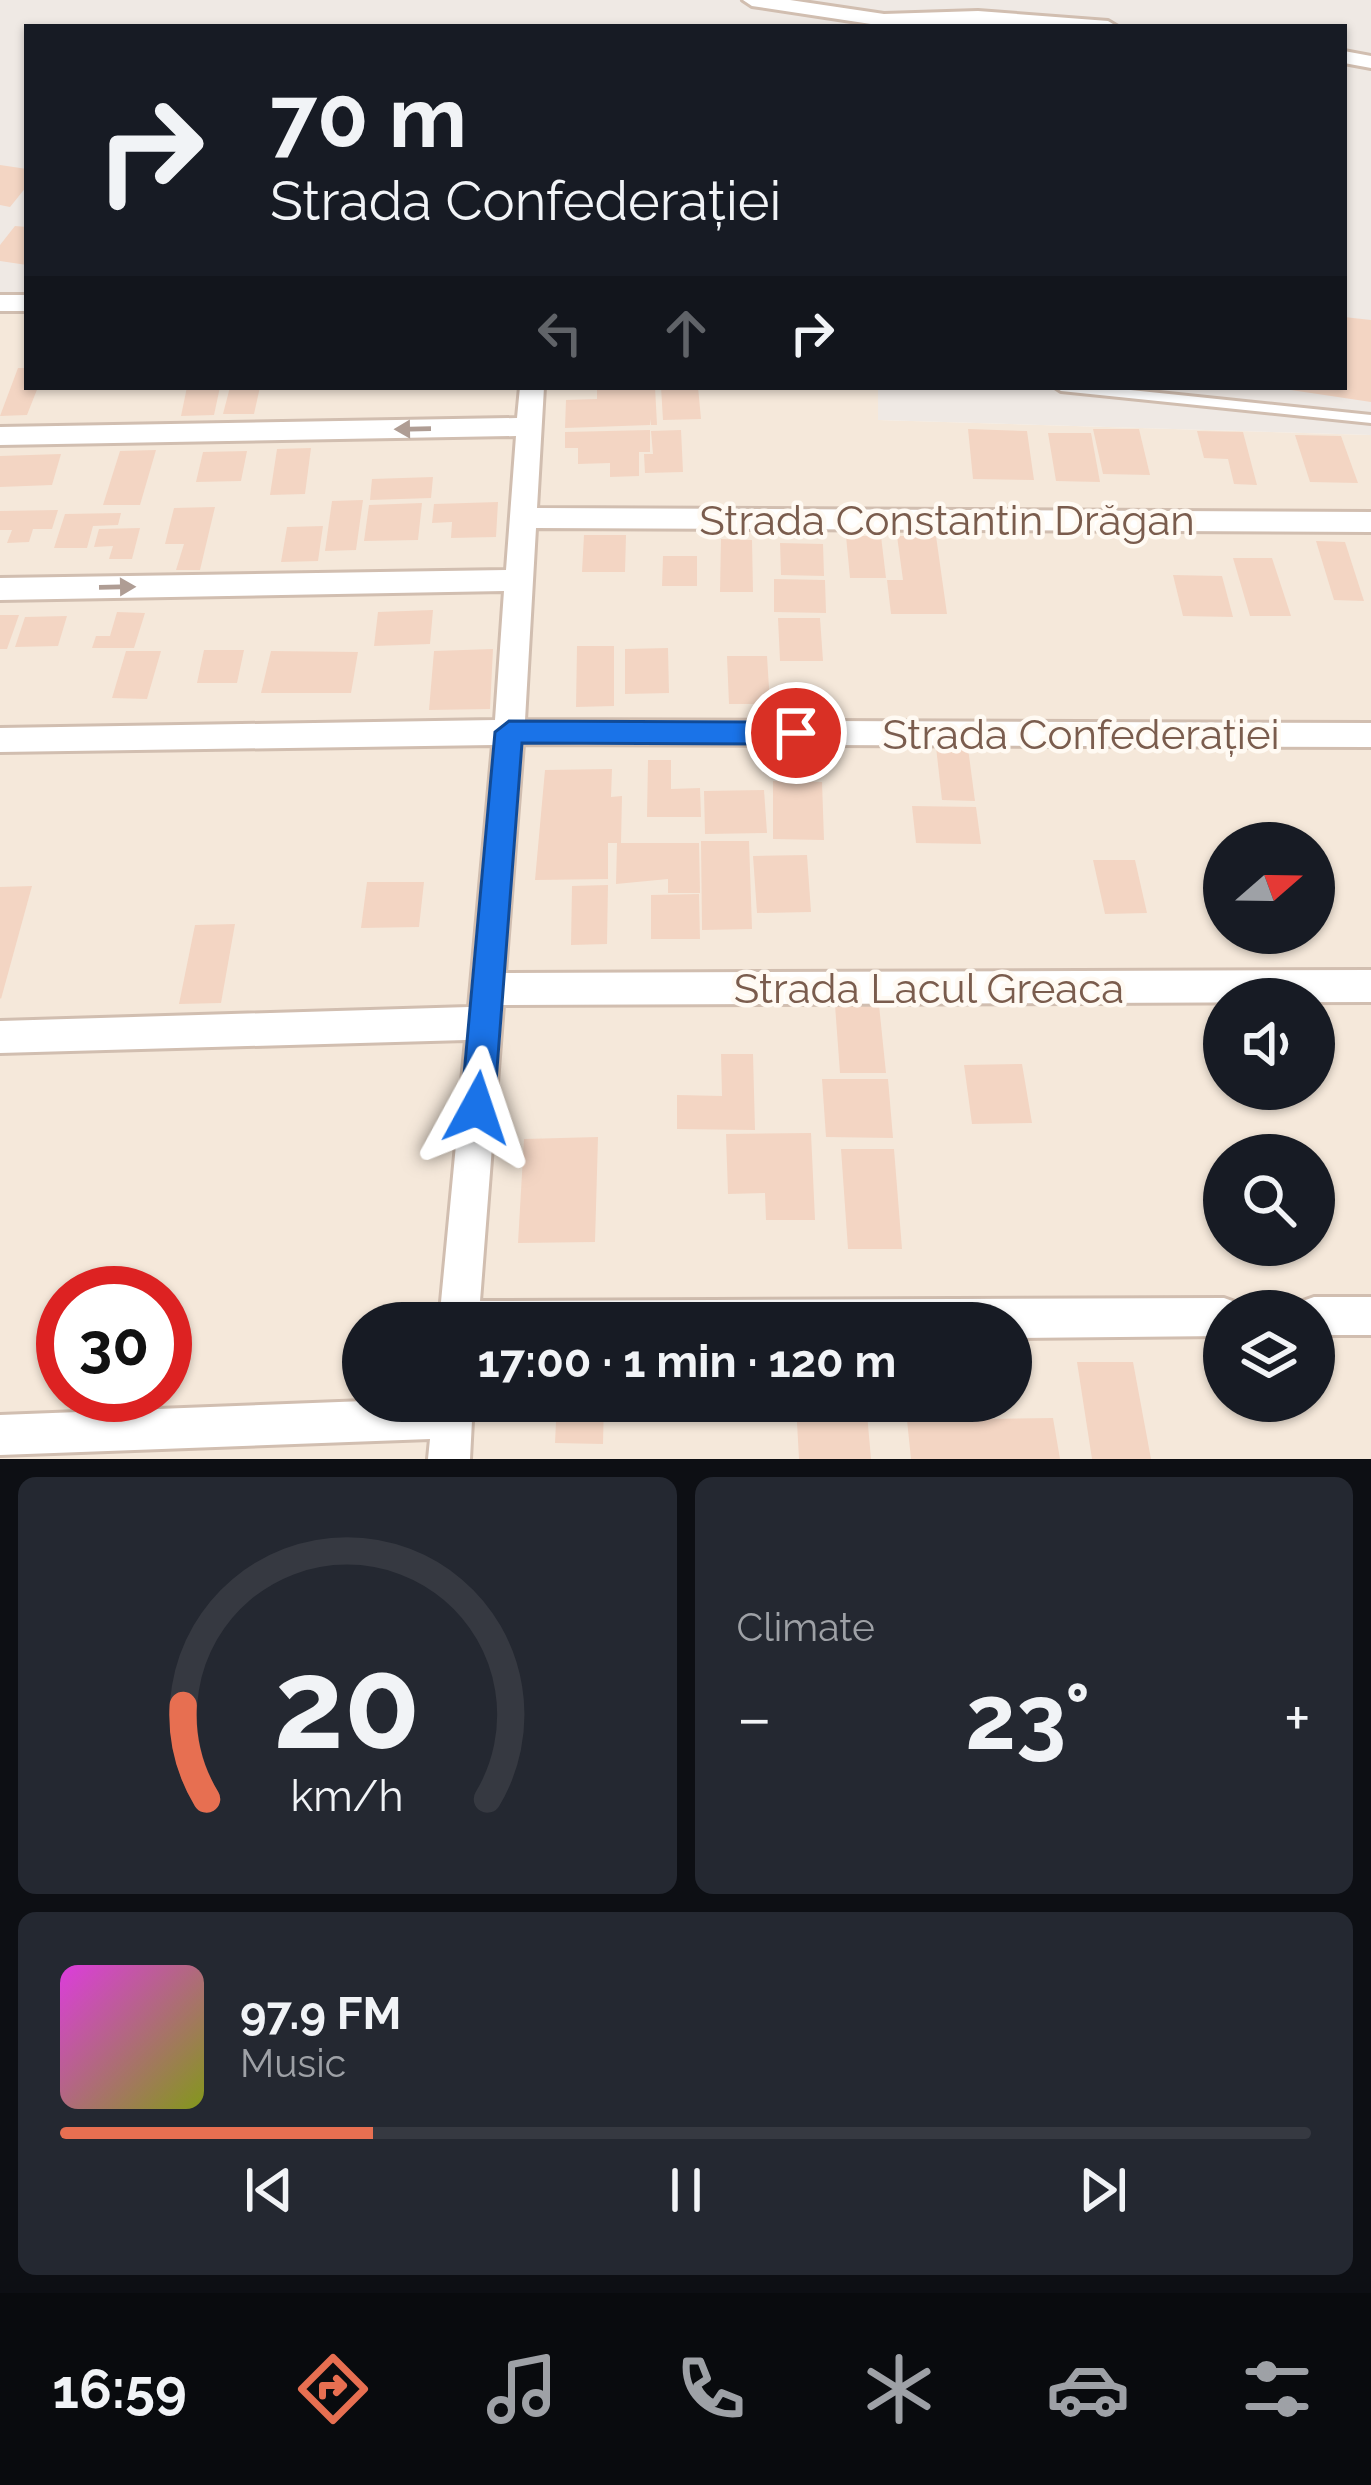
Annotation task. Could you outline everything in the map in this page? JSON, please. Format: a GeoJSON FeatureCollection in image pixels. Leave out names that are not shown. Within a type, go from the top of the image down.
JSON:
{"type":"FeatureCollection","features":[{"type":"Feature","properties":{"kind":"street"},"geometry":{"type":"LineString","coordinates":[[752,0],[884,20],[978,17],[1069,24]]}},
{"type":"Feature","properties":{"kind":"street"},"geometry":{"type":"LineString","coordinates":[[461,1302],[509,732],[532,390]]}},
{"type":"Feature","properties":{"kind":"street"},"geometry":{"type":"LineString","coordinates":[[0,436],[530,427]]}},
{"type":"Feature","properties":{"kind":"street","name":"Strada Constantin Drăgan"},"geometry":{"type":"LineString","coordinates":[[523,518],[1371,522]]}},
{"type":"Feature","properties":{"kind":"street"},"geometry":{"type":"LineString","coordinates":[[0,589],[519,580]]}},
{"type":"Feature","properties":{"kind":"street","name":"Strada Confederației"},"geometry":{"type":"LineString","coordinates":[[0,740],[509,732],[1371,735]]}},
{"type":"Feature","properties":{"kind":"street","name":"Strada Lacul Greaca"},"geometry":{"type":"LineString","coordinates":[[0,1037],[486,1006],[1371,986]]}},
{"type":"Feature","properties":{"kind":"street"},"geometry":{"type":"LineString","coordinates":[[1335,1316],[1371,1316]]}},
{"type":"Feature","properties":{"kind":"street"},"geometry":{"type":"LineString","coordinates":[[1032,1318],[1203,1317]]}},
{"type":"Feature","properties":{"kind":"street"},"geometry":{"type":"LineString","coordinates":[[0,1435],[451,1426]]}},
{"type":"Feature","properties":{"kind":"lane"},"geometry":{"type":"LineString","coordinates":[[1090,390],[1371,419]]}},
{"type":"Feature","properties":{"kind":"shaded area"},"geometry":{"type":"Polygon","coordinates":[[[0,0],[1371,0],[1371,435],[878,420],[878,390],[1347,390],[1347,24],[24,24],[24,293],[0,294],[0,0]]]}},
{"type":"Feature","properties":{"kind":"shaded area"},"geometry":{"type":"Polygon","coordinates":[[[24,293],[24,390],[878,390],[879,420],[1371,435],[1371,1459],[0,1459],[0,294],[24,293]]]}},
{"type":"Feature","properties":{"kind":"building"},"geometry":{"type":"Polygon","coordinates":[[[0,165],[24,169],[24,190],[10,207],[0,205],[0,165]]]}},
{"type":"Feature","properties":{"kind":"building"},"geometry":{"type":"Polygon","coordinates":[[[15,226],[24,227],[24,265],[0,261],[0,245],[15,226]]]}},
{"type":"Feature","properties":{"kind":"building"},"geometry":{"type":"Polygon","coordinates":[[[1347,317],[1371,320],[1371,402],[1291,390],[1347,390],[1347,317]]]}},
{"type":"Feature","properties":{"kind":"building"},"geometry":{"type":"Polygon","coordinates":[[[18,368],[24,368],[24,390],[37,390],[27,415],[0,416],[18,368]]]}},
{"type":"Feature","properties":{"kind":"building"},"geometry":{"type":"Polygon","coordinates":[[[186,390],[219,390],[214,415],[181,416],[186,390]]]}},
{"type":"Feature","properties":{"kind":"building"},"geometry":{"type":"Polygon","coordinates":[[[229,390],[259,390],[254,414],[223,414],[229,390]]]}},
{"type":"Feature","properties":{"kind":"building"},"geometry":{"type":"Polygon","coordinates":[[[597,390],[655,390],[657,425],[651,425],[651,419],[650,425],[565,428],[566,400],[597,399],[597,390]]]}},
{"type":"Feature","properties":{"kind":"building"},"geometry":{"type":"Polygon","coordinates":[[[661,390],[698,390],[701,419],[663,420],[661,390]]]}},
{"type":"Feature","properties":{"kind":"building"},"geometry":{"type":"Polygon","coordinates":[[[968,429],[1027,431],[1034,480],[973,479],[968,429]]]}},
{"type":"Feature","properties":{"kind":"building"},"geometry":{"type":"Polygon","coordinates":[[[1093,429],[1139,429],[1150,475],[1103,474],[1093,429]]]}},
{"type":"Feature","properties":{"kind":"building"},"geometry":{"type":"Polygon","coordinates":[[[650,430],[650,452],[639,452],[639,476],[610,477],[610,463],[578,464],[578,448],[565,448],[565,432],[650,430]]]}},
{"type":"Feature","properties":{"kind":"building"},"geometry":{"type":"Polygon","coordinates":[[[681,430],[683,472],[645,473],[644,454],[653,454],[651,431],[681,430]]]}},
{"type":"Feature","properties":{"kind":"building"},"geometry":{"type":"Polygon","coordinates":[[[1197,431],[1243,432],[1257,485],[1234,484],[1228,459],[1204,458],[1197,431]]]}},
{"type":"Feature","properties":{"kind":"building"},"geometry":{"type":"Polygon","coordinates":[[[1048,433],[1091,433],[1100,482],[1056,481],[1048,433]]]}},
{"type":"Feature","properties":{"kind":"building"},"geometry":{"type":"Polygon","coordinates":[[[1295,435],[1341,436],[1358,483],[1310,482],[1295,435]]]}},
{"type":"Feature","properties":{"kind":"building"},"geometry":{"type":"Polygon","coordinates":[[[311,448],[305,494],[270,495],[277,449],[311,448]]]}},
{"type":"Feature","properties":{"kind":"building"},"geometry":{"type":"Polygon","coordinates":[[[156,450],[140,505],[103,505],[120,451],[156,450]]]}},
{"type":"Feature","properties":{"kind":"building"},"geometry":{"type":"Polygon","coordinates":[[[247,451],[241,481],[196,482],[203,452],[247,451]]]}},
{"type":"Feature","properties":{"kind":"building"},"geometry":{"type":"Polygon","coordinates":[[[61,454],[52,485],[0,487],[0,456],[61,454]]]}},
{"type":"Feature","properties":{"kind":"building"},"geometry":{"type":"Polygon","coordinates":[[[433,477],[431,498],[370,500],[372,479],[433,477]]]}},
{"type":"Feature","properties":{"kind":"building"},"geometry":{"type":"Polygon","coordinates":[[[363,500],[356,550],[325,551],[332,501],[363,500]]]}},
{"type":"Feature","properties":{"kind":"building"},"geometry":{"type":"Polygon","coordinates":[[[498,502],[496,537],[451,538],[452,522],[432,523],[434,504],[498,502]]]}},
{"type":"Feature","properties":{"kind":"building"},"geometry":{"type":"Polygon","coordinates":[[[422,503],[418,540],[364,541],[369,505],[422,503]]]}},
{"type":"Feature","properties":{"kind":"building"},"geometry":{"type":"Polygon","coordinates":[[[215,507],[200,570],[176,570],[184,544],[165,544],[174,508],[215,507]]]}},
{"type":"Feature","properties":{"kind":"building"},"geometry":{"type":"Polygon","coordinates":[[[58,510],[52,529],[33,529],[29,542],[7,543],[12,530],[0,530],[0,511],[58,510]]]}},
{"type":"Feature","properties":{"kind":"building"},"geometry":{"type":"Polygon","coordinates":[[[121,513],[118,525],[93,526],[87,548],[54,548],[65,514],[121,513]]]}},
{"type":"Feature","properties":{"kind":"building"},"geometry":{"type":"Polygon","coordinates":[[[323,526],[318,561],[281,562],[287,527],[323,526]]]}},
{"type":"Feature","properties":{"kind":"building"},"geometry":{"type":"Polygon","coordinates":[[[140,528],[132,559],[109,559],[113,546],[94,547],[99,529],[140,528]]]}},
{"type":"Feature","properties":{"kind":"building"},"geometry":{"type":"Polygon","coordinates":[[[584,535],[626,535],[625,572],[582,572],[584,535]]]}},
{"type":"Feature","properties":{"kind":"building"},"geometry":{"type":"Polygon","coordinates":[[[846,536],[881,536],[886,578],[850,578],[846,536]]]}},
{"type":"Feature","properties":{"kind":"building"},"geometry":{"type":"Polygon","coordinates":[[[897,536],[936,536],[947,614],[891,614],[887,580],[903,580],[897,536]]]}},
{"type":"Feature","properties":{"kind":"building"},"geometry":{"type":"Polygon","coordinates":[[[721,539],[752,540],[753,592],[720,592],[721,539]]]}},
{"type":"Feature","properties":{"kind":"building"},"geometry":{"type":"Polygon","coordinates":[[[1316,541],[1345,542],[1364,601],[1334,600],[1316,541]]]}},
{"type":"Feature","properties":{"kind":"building"},"geometry":{"type":"Polygon","coordinates":[[[780,543],[823,544],[824,576],[781,575],[780,543]]]}},
{"type":"Feature","properties":{"kind":"building"},"geometry":{"type":"Polygon","coordinates":[[[663,556],[697,556],[697,586],[662,586],[663,556]]]}},
{"type":"Feature","properties":{"kind":"building"},"geometry":{"type":"Polygon","coordinates":[[[1233,558],[1272,558],[1291,616],[1250,616],[1233,558]]]}},
{"type":"Feature","properties":{"kind":"building"},"geometry":{"type":"Polygon","coordinates":[[[1173,575],[1222,576],[1233,617],[1183,616],[1173,575]]]}},
{"type":"Feature","properties":{"kind":"building"},"geometry":{"type":"Polygon","coordinates":[[[774,579],[825,580],[826,613],[774,612],[774,579]]]}},
{"type":"Feature","properties":{"kind":"building"},"geometry":{"type":"Polygon","coordinates":[[[433,610],[430,644],[374,646],[378,612],[433,610]]]}},
{"type":"Feature","properties":{"kind":"building"},"geometry":{"type":"Polygon","coordinates":[[[117,612],[145,613],[134,648],[92,648],[96,636],[110,636],[117,612]]]}},
{"type":"Feature","properties":{"kind":"building"},"geometry":{"type":"Polygon","coordinates":[[[0,615],[19,615],[7,649],[0,649],[0,615]]]}},
{"type":"Feature","properties":{"kind":"building"},"geometry":{"type":"Polygon","coordinates":[[[67,616],[58,646],[15,647],[25,617],[67,616]]]}},
{"type":"Feature","properties":{"kind":"building"},"geometry":{"type":"Polygon","coordinates":[[[778,618],[820,618],[823,661],[780,661],[778,618]]]}},
{"type":"Feature","properties":{"kind":"building"},"geometry":{"type":"Polygon","coordinates":[[[577,646],[614,646],[614,706],[576,707],[577,646]]]}},
{"type":"Feature","properties":{"kind":"building"},"geometry":{"type":"Polygon","coordinates":[[[668,648],[669,693],[625,694],[625,649],[668,648]]]}},
{"type":"Feature","properties":{"kind":"building"},"geometry":{"type":"Polygon","coordinates":[[[493,649],[490,709],[429,710],[434,651],[493,649]]]}},
{"type":"Feature","properties":{"kind":"building"},"geometry":{"type":"Polygon","coordinates":[[[204,650],[244,650],[237,683],[197,683],[204,650]]]}},
{"type":"Feature","properties":{"kind":"building"},"geometry":{"type":"Polygon","coordinates":[[[126,651],[161,651],[147,699],[112,698],[126,651]]]}},
{"type":"Feature","properties":{"kind":"building"},"geometry":{"type":"Polygon","coordinates":[[[271,651],[358,652],[351,693],[261,693],[271,651]]]}},
{"type":"Feature","properties":{"kind":"building"},"geometry":{"type":"Polygon","coordinates":[[[727,656],[767,656],[770,704],[729,704],[727,656]]]}},
{"type":"Feature","properties":{"kind":"building"},"geometry":{"type":"Polygon","coordinates":[[[936,747],[968,748],[975,801],[942,800],[936,747]]]}},
{"type":"Feature","properties":{"kind":"building"},"geometry":{"type":"Polygon","coordinates":[[[648,760],[671,760],[671,789],[700,788],[701,817],[647,817],[648,760]]]}},
{"type":"Feature","properties":{"kind":"building"},"geometry":{"type":"Polygon","coordinates":[[[612,769],[611,797],[622,796],[621,843],[608,843],[608,879],[535,880],[545,770],[612,769]]]}},
{"type":"Feature","properties":{"kind":"building"},"geometry":{"type":"Polygon","coordinates":[[[773,781],[822,782],[824,840],[773,839],[773,781]]]}},
{"type":"Feature","properties":{"kind":"building"},"geometry":{"type":"Polygon","coordinates":[[[764,790],[767,833],[705,834],[704,791],[764,790]]]}},
{"type":"Feature","properties":{"kind":"building"},"geometry":{"type":"Polygon","coordinates":[[[912,806],[976,807],[981,844],[916,843],[912,806]]]}},
{"type":"Feature","properties":{"kind":"building"},"geometry":{"type":"Polygon","coordinates":[[[701,841],[749,841],[752,929],[702,930],[701,841]]]}},
{"type":"Feature","properties":{"kind":"building"},"geometry":{"type":"Polygon","coordinates":[[[617,843],[699,843],[700,893],[668,893],[668,879],[616,884],[617,843]]]}},
{"type":"Feature","properties":{"kind":"building"},"geometry":{"type":"Polygon","coordinates":[[[807,855],[811,912],[757,913],[753,856],[807,855]]]}},
{"type":"Feature","properties":{"kind":"building"},"geometry":{"type":"Polygon","coordinates":[[[1093,860],[1135,860],[1147,913],[1105,914],[1093,860]]]}},
{"type":"Feature","properties":{"kind":"building"},"geometry":{"type":"Polygon","coordinates":[[[367,882],[424,882],[419,927],[361,928],[367,882]]]}},
{"type":"Feature","properties":{"kind":"building"},"geometry":{"type":"Polygon","coordinates":[[[608,885],[607,944],[571,945],[572,886],[608,885]]]}},
{"type":"Feature","properties":{"kind":"building"},"geometry":{"type":"Polygon","coordinates":[[[32,886],[1,999],[0,887],[32,886]]]}},
{"type":"Feature","properties":{"kind":"building"},"geometry":{"type":"Polygon","coordinates":[[[699,894],[700,939],[651,939],[651,895],[699,894]]]}},
{"type":"Feature","properties":{"kind":"building"},"geometry":{"type":"Polygon","coordinates":[[[235,924],[221,1003],[179,1004],[195,925],[235,924]]]}},
{"type":"Feature","properties":{"kind":"building"},"geometry":{"type":"Polygon","coordinates":[[[835,1005],[879,1005],[886,1073],[840,1073],[835,1005]]]}},
{"type":"Feature","properties":{"kind":"building"},"geometry":{"type":"Polygon","coordinates":[[[721,1054],[753,1054],[755,1130],[677,1129],[677,1095],[722,1096],[721,1054]]]}},
{"type":"Feature","properties":{"kind":"building"},"geometry":{"type":"Polygon","coordinates":[[[1022,1064],[1032,1123],[972,1124],[964,1065],[1022,1064]]]}},
{"type":"Feature","properties":{"kind":"building"},"geometry":{"type":"Polygon","coordinates":[[[822,1079],[888,1079],[893,1138],[826,1137],[822,1079]]]}},
{"type":"Feature","properties":{"kind":"building"},"geometry":{"type":"Polygon","coordinates":[[[811,1133],[815,1220],[766,1220],[765,1193],[728,1194],[726,1134],[811,1133]]]}},
{"type":"Feature","properties":{"kind":"building"},"geometry":{"type":"Polygon","coordinates":[[[598,1137],[595,1242],[518,1243],[524,1139],[598,1137]]]}},
{"type":"Feature","properties":{"kind":"building"},"geometry":{"type":"Polygon","coordinates":[[[841,1149],[894,1149],[902,1249],[848,1249],[841,1149]]]}},
{"type":"Feature","properties":{"kind":"building"},"geometry":{"type":"Polygon","coordinates":[[[1077,1362],[1133,1362],[1151,1459],[1092,1459],[1077,1362]]]}},
{"type":"Feature","properties":{"kind":"building"},"geometry":{"type":"Polygon","coordinates":[[[1032,1418],[1053,1418],[1060,1459],[911,1459],[907,1422],[1032,1422],[1032,1418]]]}},
{"type":"Feature","properties":{"kind":"building"},"geometry":{"type":"Polygon","coordinates":[[[556,1422],[604,1422],[603,1444],[555,1443],[556,1422]]]}},
{"type":"Feature","properties":{"kind":"building"},"geometry":{"type":"Polygon","coordinates":[[[797,1422],[868,1422],[871,1459],[799,1459],[797,1422]]]}},
{"type":"Feature","properties":{"kind":"route"},"geometry":{"type":"LineString","coordinates":[[477,1108],[509,732],[796,733]]}}]}
